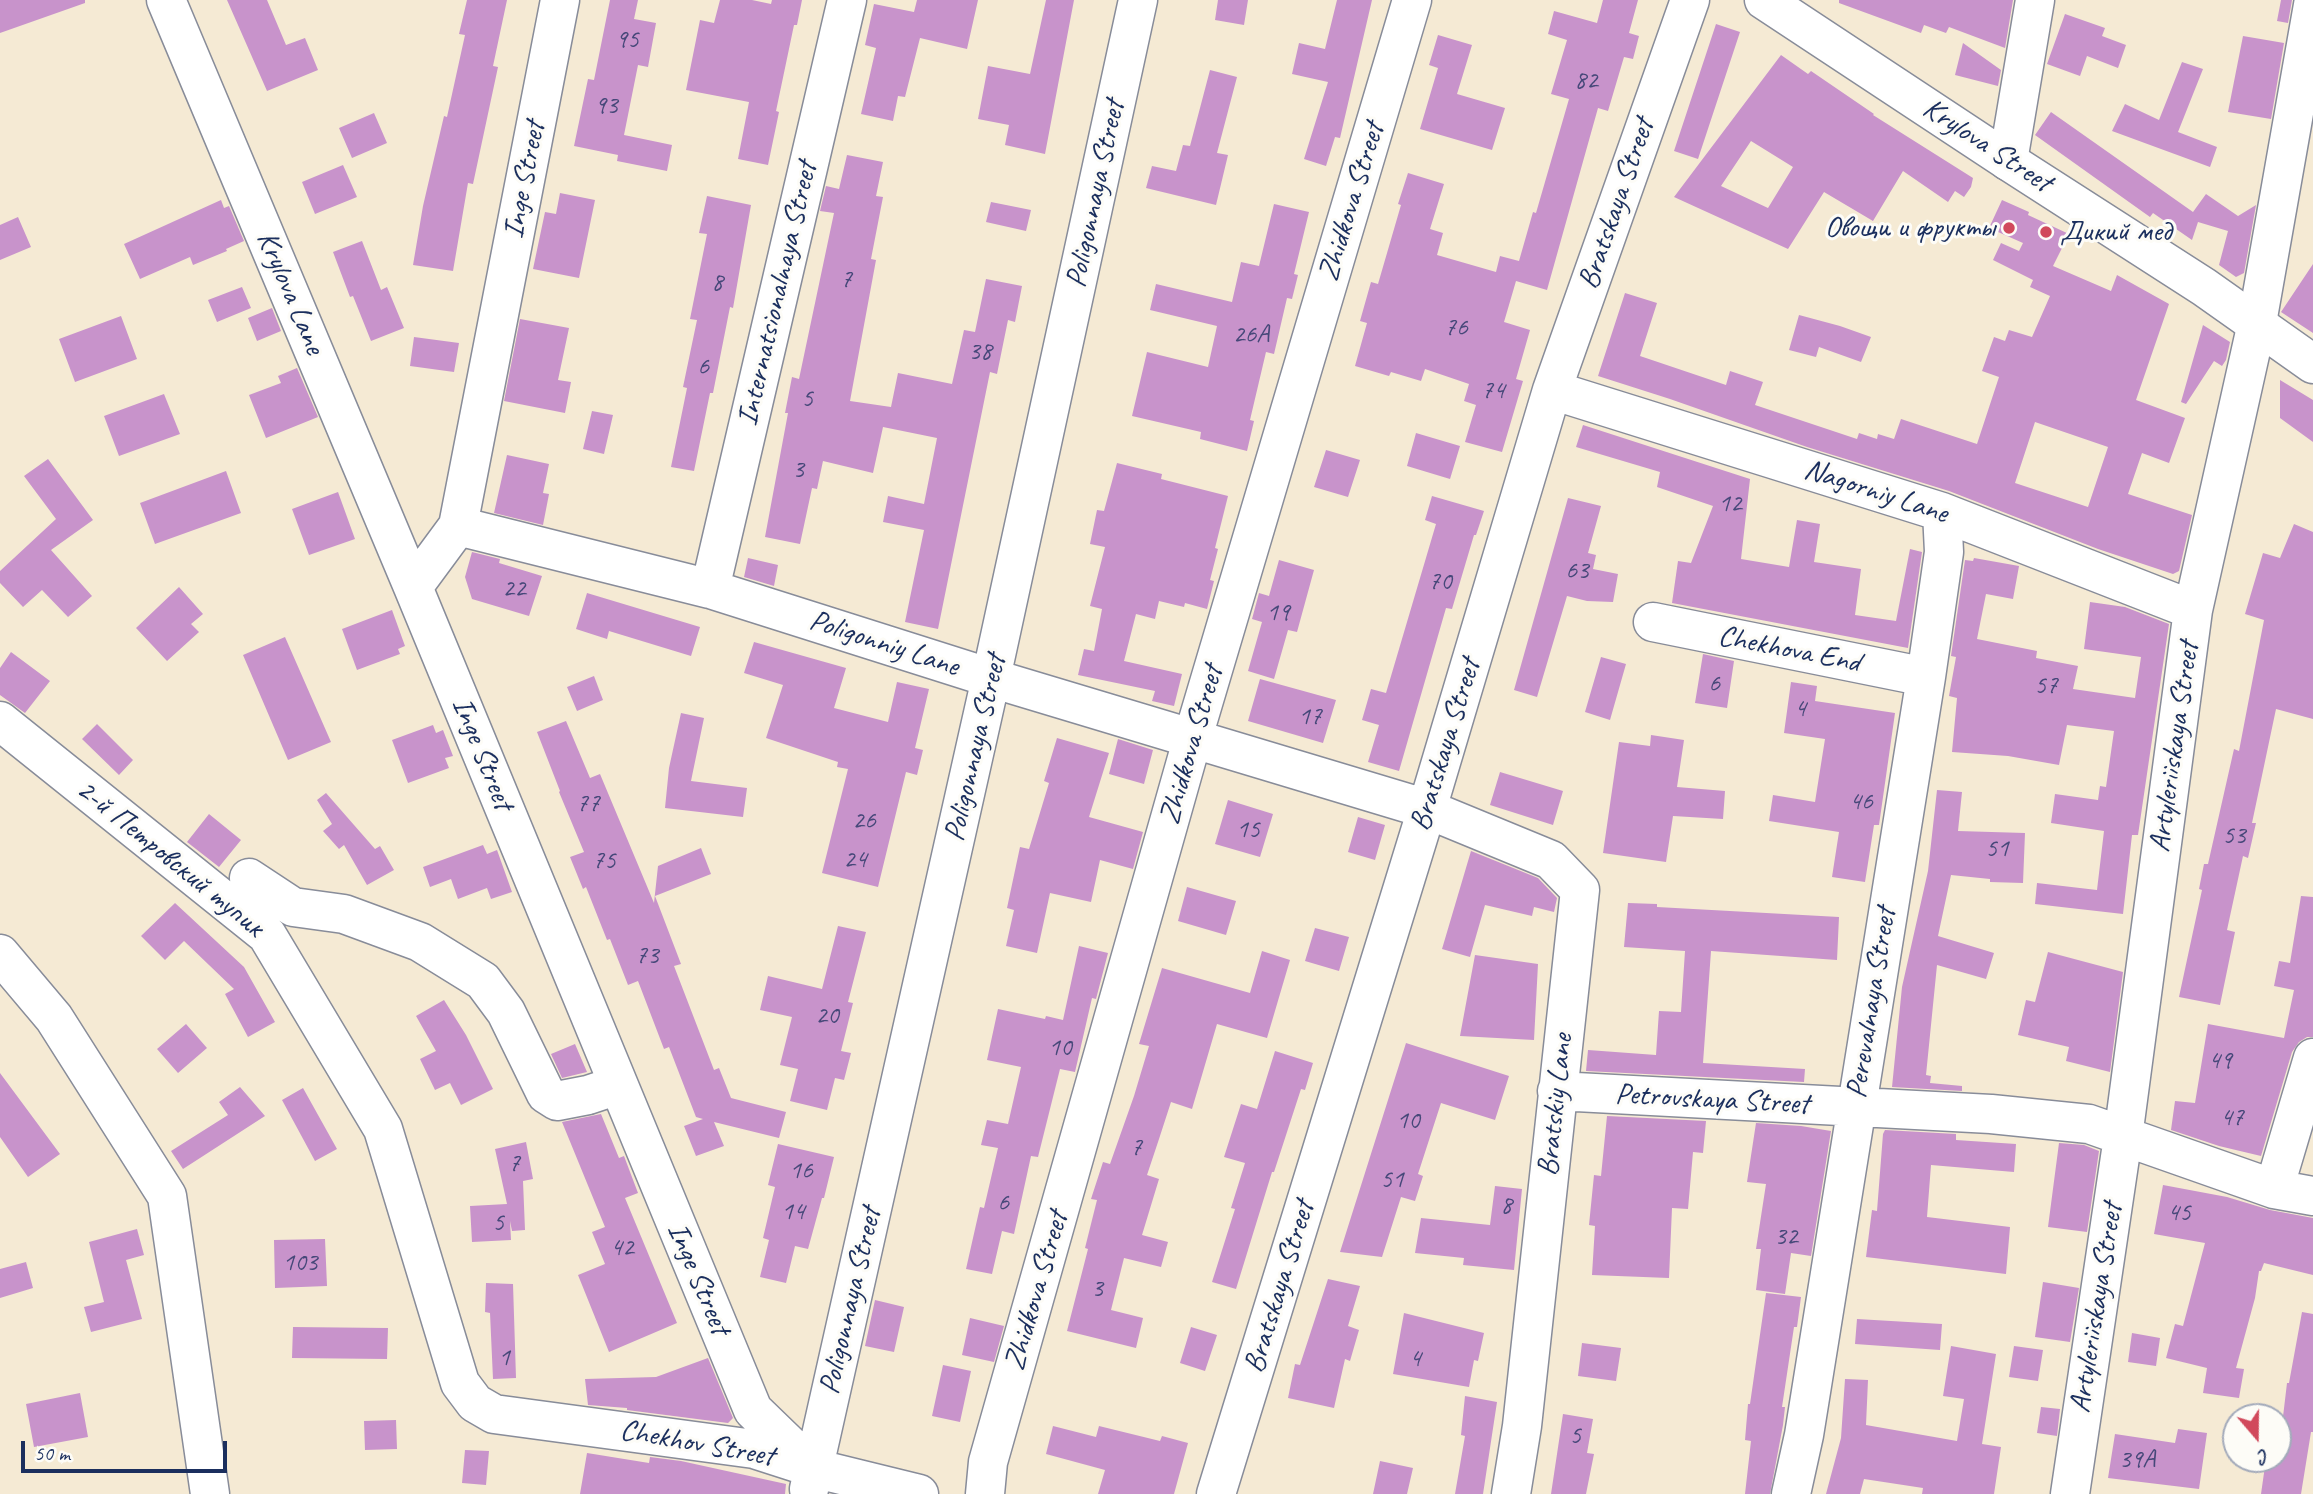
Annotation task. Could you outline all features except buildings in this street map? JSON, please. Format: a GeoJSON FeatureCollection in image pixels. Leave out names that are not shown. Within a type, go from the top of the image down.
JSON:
{"type":"FeatureCollection","features":[{"type":"Feature","properties":{"kind":"street","name":"Krylova Lane"},"geometry":{"type":"LineString","coordinates":[[166,0],[413,586]]}},
{"type":"Feature","properties":{"kind":"street","name":"Inge Street"},"geometry":{"type":"LineString","coordinates":[[560,0],[458,526],[413,586],[753,1410],[811,1481]]}},
{"type":"Feature","properties":{"kind":"street","name":"Internatsionalnaya Street"},"geometry":{"type":"LineString","coordinates":[[710,589],[846,0]]}},
{"type":"Feature","properties":{"kind":"street","name":"Poligonnaya Street"},"geometry":{"type":"LineString","coordinates":[[811,1481],[991,678],[1138,0]]}},
{"type":"Feature","properties":{"kind":"street","name":"Zhidkova Street"},"geometry":{"type":"LineString","coordinates":[[985,1494],[988,1462],[1193,737],[1412,0]]}},
{"type":"Feature","properties":{"kind":"street","name":"Bratskaya Street"},"geometry":{"type":"LineString","coordinates":[[1216,1494],[1427,809],[1552,390],[1689,0]]}},
{"type":"Feature","properties":{"kind":"street","name":"Krylova Street"},"geometry":{"type":"LineString","coordinates":[[1764,0],[2204,287],[2313,364]]}},
{"type":"Feature","properties":{"kind":"street"},"geometry":{"type":"LineString","coordinates":[[2008,161],[2035,0]]}},
{"type":"Feature","properties":{"kind":"street","name":"Artyleriiskaya Street"},"geometry":{"type":"LineString","coordinates":[[2070,1494],[2123,1138],[2193,611],[2257,323],[2313,5]]}},
{"type":"Feature","properties":{"kind":"street","name":"Nagorniy Lane"},"geometry":{"type":"LineString","coordinates":[[1552,390],[1942,512],[2193,611]]}},
{"type":"Feature","properties":{"kind":"street","name":"Perevalnaya Street"},"geometry":{"type":"LineString","coordinates":[[1791,1494],[1804,1435],[1926,677],[1944,552],[1942,512]]}},
{"type":"Feature","properties":{"kind":"street","name":"Poligonniy Lane"},"geometry":{"type":"LineString","coordinates":[[458,526],[710,589],[991,678],[1427,809]]}},
{"type":"Feature","properties":{"kind":"street","name":"Chekhova End"},"geometry":{"type":"LineString","coordinates":[[1653,622],[1926,677]]}},
{"type":"Feature","properties":{"kind":"street","name":"2-й Петровский тупик"},"geometry":{"type":"LineString","coordinates":[[0,722],[267,935],[383,1129],[460,1382],[475,1403]]}},
{"type":"Feature","properties":{"kind":"street","name":"Bratskiy Lane"},"geometry":{"type":"LineString","coordinates":[[1427,809],[1551,860],[1580,890],[1522,1426],[1511,1494]]}},
{"type":"Feature","properties":{"kind":"street"},"geometry":{"type":"LineString","coordinates":[[248,878],[293,907],[344,914],[420,942],[483,981],[506,1012],[546,1094],[557,1101],[618,1085]]}},
{"type":"Feature","properties":{"kind":"street"},"geometry":{"type":"LineString","coordinates":[[0,954],[54,1018],[167,1196],[210,1494]]}},
{"type":"Feature","properties":{"kind":"street"},"geometry":{"type":"LineString","coordinates":[[2274,1189],[2313,1058]]}},
{"type":"Feature","properties":{"kind":"street","name":"Petrovskaya Street"},"geometry":{"type":"LineString","coordinates":[[1557,1091],[1991,1114],[2089,1125],[2274,1189],[2313,1196]]}},
{"type":"Feature","properties":{"kind":"street","name":"Chekhov Street"},"geometry":{"type":"LineString","coordinates":[[475,1403],[495,1414],[754,1449],[811,1481],[919,1494]]}},
{"type":"Feature","properties":{"kind":"place","name":"Овощи и фрукты"},"geometry":{"type":"Point","coordinates":[2009,228]}},
{"type":"Feature","properties":{"kind":"place","name":"Дикий мед"},"geometry":{"type":"Point","coordinates":[2046,232]}}]}
